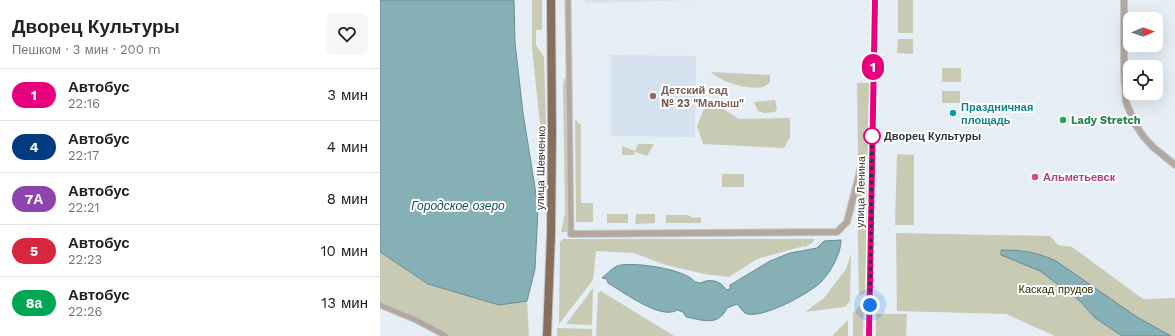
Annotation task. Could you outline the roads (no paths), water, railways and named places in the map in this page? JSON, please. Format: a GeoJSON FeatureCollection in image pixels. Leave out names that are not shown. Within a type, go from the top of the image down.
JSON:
{"type":"FeatureCollection","features":[{"type":"Feature","properties":{"kind":"main road","name":"улица Шевченко"},"geometry":{"type":"LineString","coordinates":[[547,336],[551,234],[551,0]]}},
{"type":"Feature","properties":{"kind":"main road","name":"улица Ленина"},"geometry":{"type":"LineString","coordinates":[[869,336],[875,0]]}},
{"type":"Feature","properties":{"kind":"street"},"geometry":{"type":"LineString","coordinates":[[568,0],[571,234],[837,232],[847,222],[861,167],[872,167]]}},
{"type":"Feature","properties":{"kind":"street"},"geometry":{"type":"LineString","coordinates":[[1124,0],[1124,74],[1126,102],[1135,124],[1153,148],[1175,165]]}},
{"type":"Feature","properties":{"kind":"street"},"geometry":{"type":"LineString","coordinates":[[380,305],[416,320],[446,336]]}},
{"type":"Feature","properties":{"kind":"water","name":"Городское озеро"},"geometry":{"type":"Polygon","coordinates":[[[380,0],[514,0],[515,43],[523,113],[538,210],[535,269],[527,301],[499,305],[428,284],[380,252],[380,0]]]}},
{"type":"Feature","properties":{"kind":"water"},"geometry":{"type":"Polygon","coordinates":[[[841,240],[841,245],[835,262],[822,281],[796,299],[773,310],[761,313],[745,313],[737,304],[727,308],[719,318],[715,320],[710,321],[686,317],[683,312],[677,310],[672,312],[664,312],[647,306],[608,283],[607,279],[602,278],[617,266],[646,265],[681,273],[690,277],[695,282],[701,283],[704,281],[715,281],[722,284],[726,290],[730,289],[730,285],[770,261],[790,253],[817,248],[824,241],[841,240]]]}},
{"type":"Feature","properties":{"kind":"water"},"geometry":{"type":"Polygon","coordinates":[[[1001,250],[1030,252],[1056,261],[1137,317],[1171,336],[1122,336],[1095,318],[1080,301],[1040,271],[1001,255],[1001,250]]]}},
{"type":"Feature","properties":{"kind":"place","name":"Детский сад № 23 \"Малыш\""},"geometry":{"type":"Point","coordinates":[653,96]}},
{"type":"Feature","properties":{"kind":"place","name":"Праздничная площадь"},"geometry":{"type":"Point","coordinates":[953,113]}},
{"type":"Feature","properties":{"kind":"place","name":"Lady Stretch"},"geometry":{"type":"Point","coordinates":[1063,120]}},
{"type":"Feature","properties":{"kind":"place","name":"Дворец Культуры"},"geometry":{"type":"Point","coordinates":[872,136]}},
{"type":"Feature","properties":{"kind":"place","name":"Альметьевск"},"geometry":{"type":"Point","coordinates":[1035,177]}},
{"type":"Feature","properties":{"kind":"park label","name":"Каскад прудов"},"geometry":{"type":"Point","coordinates":[1056,289]}}]}
